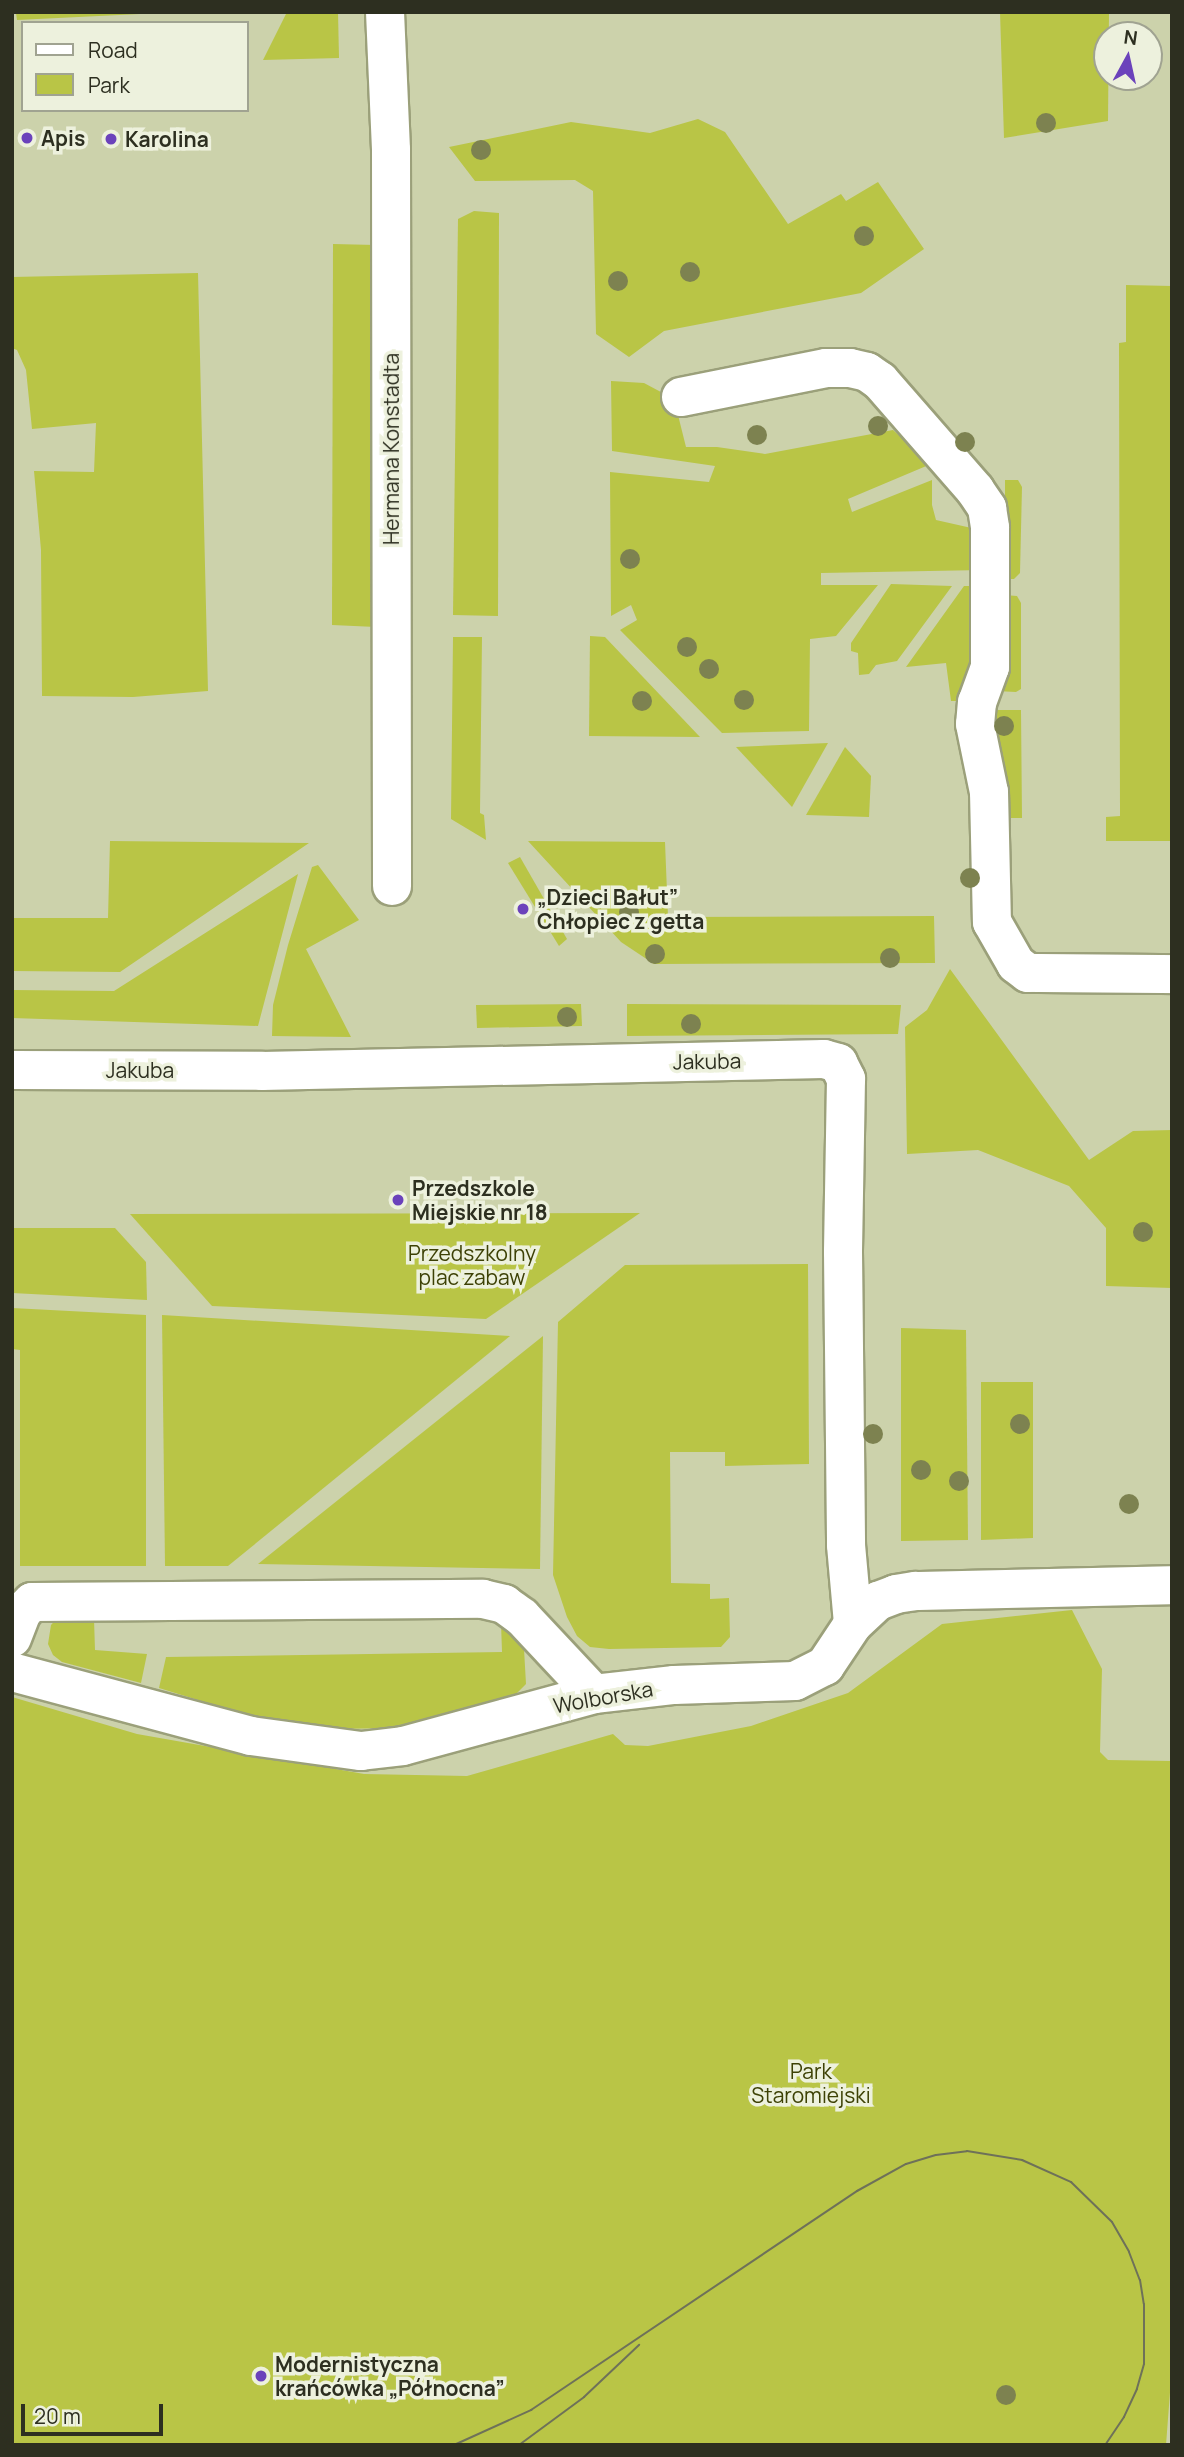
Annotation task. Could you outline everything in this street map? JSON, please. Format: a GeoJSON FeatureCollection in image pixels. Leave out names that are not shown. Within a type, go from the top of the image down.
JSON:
{"type":"FeatureCollection","features":[{"type":"Feature","properties":{"kind":"street","name":"Hermana Konstadta"},"geometry":{"type":"LineString","coordinates":[[385,12],[391,150],[392,886]]}},
{"type":"Feature","properties":{"kind":"street"},"geometry":{"type":"LineString","coordinates":[[681,397],[826,368],[850,368],[867,372],[880,382],[975,489],[987,508],[990,527],[990,667],[977,702],[975,724],[989,792],[992,922],[1016,964],[1028,973],[1172,974]]}},
{"type":"Feature","properties":{"kind":"street","name":"Jakuba"},"geometry":{"type":"LineString","coordinates":[[12,1070],[262,1071],[824,1059],[838,1063],[846,1079],[843,1252],[846,1545],[853,1624]]}},
{"type":"Feature","properties":{"kind":"street","name":"Wolborska"},"geometry":{"type":"LineString","coordinates":[[12,1672],[251,1736],[361,1752],[403,1746],[594,1694],[674,1685],[795,1681],[825,1666],[853,1624],[878,1601],[916,1591],[1172,1585]]}},
{"type":"Feature","properties":{"kind":"street"},"geometry":{"type":"LineString","coordinates":[[12,1637],[22,1612],[32,1602],[483,1599],[504,1604],[522,1617],[594,1694]]}},
{"type":"Feature","properties":{"kind":"green space"},"geometry":{"type":"Polygon","coordinates":[[[20,12],[181,12],[17,20],[16,13],[20,12]]]}},
{"type":"Feature","properties":{"kind":"green space"},"geometry":{"type":"Polygon","coordinates":[[[287,12],[338,12],[339,58],[263,60],[287,12]]]}},
{"type":"Feature","properties":{"kind":"green space"},"geometry":{"type":"Polygon","coordinates":[[[1000,12],[1109,12],[1109,21],[1093,21],[1093,91],[1108,91],[1108,121],[1004,138],[1000,12]]]}},
{"type":"Feature","properties":{"kind":"green space"},"geometry":{"type":"Polygon","coordinates":[[[698,119],[725,132],[788,224],[841,194],[846,201],[878,182],[924,249],[861,293],[664,331],[629,357],[596,334],[593,191],[575,180],[475,181],[449,147],[571,122],[650,133],[698,119]]]}},
{"type":"Feature","properties":{"kind":"green space"},"geometry":{"type":"Polygon","coordinates":[[[474,211],[499,213],[498,616],[453,615],[458,219],[474,211]]]}},
{"type":"Feature","properties":{"kind":"green space"},"geometry":{"type":"Polygon","coordinates":[[[333,244],[376,245],[376,627],[332,625],[333,244]]]}},
{"type":"Feature","properties":{"kind":"green space"},"geometry":{"type":"Polygon","coordinates":[[[198,273],[208,691],[133,697],[42,696],[41,550],[34,471],[94,472],[96,423],[32,429],[26,370],[17,350],[12,348],[12,277],[198,273]]]}},
{"type":"Feature","properties":{"kind":"green space"},"geometry":{"type":"Polygon","coordinates":[[[1126,285],[1172,286],[1172,841],[1106,841],[1106,817],[1120,816],[1119,343],[1126,342],[1126,285]]]}},
{"type":"Feature","properties":{"kind":"green space"},"geometry":{"type":"Polygon","coordinates":[[[611,381],[644,383],[674,399],[686,447],[717,447],[765,454],[893,430],[931,464],[848,499],[852,512],[932,480],[932,505],[936,520],[976,529],[983,570],[821,573],[821,585],[878,585],[836,636],[810,639],[809,731],[722,733],[620,630],[637,620],[631,605],[611,616],[610,472],[709,482],[715,466],[612,451],[611,381]]]}},
{"type":"Feature","properties":{"kind":"green space"},"geometry":{"type":"Polygon","coordinates":[[[1005,480],[1018,480],[1022,487],[1020,573],[1014,579],[1005,579],[1005,480]]]}},
{"type":"Feature","properties":{"kind":"green space"},"geometry":{"type":"Polygon","coordinates":[[[891,584],[952,586],[897,661],[876,665],[869,674],[859,675],[858,653],[851,651],[851,643],[891,584]]]}},
{"type":"Feature","properties":{"kind":"green space"},"geometry":{"type":"Polygon","coordinates":[[[964,586],[979,586],[979,663],[963,701],[951,701],[946,663],[906,667],[964,586]]]}},
{"type":"Feature","properties":{"kind":"green space"},"geometry":{"type":"Polygon","coordinates":[[[1004,595],[1017,596],[1021,603],[1021,689],[1016,692],[996,691],[1004,595]]]}},
{"type":"Feature","properties":{"kind":"green space"},"geometry":{"type":"Polygon","coordinates":[[[590,636],[605,637],[700,737],[589,736],[590,636]]]}},
{"type":"Feature","properties":{"kind":"green space"},"geometry":{"type":"Polygon","coordinates":[[[453,637],[482,637],[480,813],[484,815],[486,840],[451,819],[453,637]]]}},
{"type":"Feature","properties":{"kind":"green space"},"geometry":{"type":"Polygon","coordinates":[[[992,710],[1021,710],[1022,818],[1006,818],[1003,757],[995,738],[992,710]]]}},
{"type":"Feature","properties":{"kind":"green space"},"geometry":{"type":"Polygon","coordinates":[[[828,743],[792,807],[736,747],[828,743]]]}},
{"type":"Feature","properties":{"kind":"green space"},"geometry":{"type":"Polygon","coordinates":[[[845,747],[871,776],[869,817],[806,815],[845,747]]]}},
{"type":"Feature","properties":{"kind":"green space"},"geometry":{"type":"Polygon","coordinates":[[[110,841],[309,843],[120,972],[12,971],[12,918],[108,918],[110,841]]]}},
{"type":"Feature","properties":{"kind":"green space"},"geometry":{"type":"Polygon","coordinates":[[[528,841],[665,842],[668,917],[934,916],[935,963],[654,964],[621,942],[528,841]]]}},
{"type":"Feature","properties":{"kind":"green space"},"geometry":{"type":"Polygon","coordinates":[[[520,857],[567,939],[559,946],[508,863],[520,857]]]}},
{"type":"Feature","properties":{"kind":"green space"},"geometry":{"type":"Polygon","coordinates":[[[318,865],[359,920],[306,949],[351,1037],[272,1036],[273,1005],[288,945],[312,867],[318,865]]]}},
{"type":"Feature","properties":{"kind":"green space"},"geometry":{"type":"Polygon","coordinates":[[[298,874],[258,1026],[12,1018],[12,990],[114,991],[298,874]]]}},
{"type":"Feature","properties":{"kind":"green space"},"geometry":{"type":"Polygon","coordinates":[[[950,969],[1089,1160],[1133,1131],[1172,1130],[1172,1288],[1106,1286],[1106,1228],[1069,1186],[978,1150],[907,1154],[905,1027],[927,1010],[950,969]]]}},
{"type":"Feature","properties":{"kind":"green space"},"geometry":{"type":"Polygon","coordinates":[[[581,1004],[582,1026],[477,1028],[476,1005],[581,1004]]]}},
{"type":"Feature","properties":{"kind":"green space"},"geometry":{"type":"Polygon","coordinates":[[[627,1004],[901,1005],[898,1034],[627,1036],[627,1004]]]}},
{"type":"Feature","properties":{"kind":"green space","name":"Przedszkolny plac zabaw"},"geometry":{"type":"Polygon","coordinates":[[[640,1213],[486,1319],[212,1306],[130,1214],[640,1213]]]}},
{"type":"Feature","properties":{"kind":"green space"},"geometry":{"type":"Polygon","coordinates":[[[12,1228],[115,1228],[146,1262],[147,1300],[12,1293],[12,1228]]]}},
{"type":"Feature","properties":{"kind":"green space"},"geometry":{"type":"Polygon","coordinates":[[[808,1264],[809,1464],[725,1466],[725,1452],[670,1452],[671,1583],[710,1584],[710,1599],[729,1598],[730,1637],[721,1647],[590,1647],[577,1636],[567,1617],[553,1575],[558,1322],[625,1265],[808,1264]]]}},
{"type":"Feature","properties":{"kind":"green space"},"geometry":{"type":"Polygon","coordinates":[[[12,1308],[146,1315],[146,1566],[20,1566],[20,1350],[12,1349],[12,1308]]]}},
{"type":"Feature","properties":{"kind":"green space"},"geometry":{"type":"Polygon","coordinates":[[[162,1315],[510,1336],[228,1566],[165,1566],[162,1315]]]}},
{"type":"Feature","properties":{"kind":"green space"},"geometry":{"type":"Polygon","coordinates":[[[901,1328],[966,1330],[968,1540],[901,1541],[901,1328]]]}},
{"type":"Feature","properties":{"kind":"green space"},"geometry":{"type":"Polygon","coordinates":[[[543,1336],[540,1569],[258,1564],[543,1336]]]}},
{"type":"Feature","properties":{"kind":"green space"},"geometry":{"type":"Polygon","coordinates":[[[981,1382],[1033,1382],[1033,1538],[981,1540],[981,1382]]]}},
{"type":"Feature","properties":{"kind":"green space","name":"Park Staromiejski"},"geometry":{"type":"Polygon","coordinates":[[[1072,1610],[1102,1669],[1100,1752],[1108,1760],[1172,1761],[1172,2366],[1166,2445],[12,2445],[12,1697],[137,1734],[364,1774],[467,1776],[613,1734],[625,1745],[648,1746],[751,1726],[848,1693],[942,1624],[1072,1610]]]}},
{"type":"Feature","properties":{"kind":"green space"},"geometry":{"type":"Polygon","coordinates":[[[61,1614],[94,1619],[95,1650],[147,1654],[141,1683],[62,1662],[53,1655],[48,1644],[51,1625],[61,1614]]]}},
{"type":"Feature","properties":{"kind":"green space"},"geometry":{"type":"Polygon","coordinates":[[[501,1623],[516,1634],[524,1649],[526,1684],[515,1695],[401,1728],[327,1729],[250,1716],[159,1688],[166,1657],[502,1652],[501,1623]]]}},
{"type":"Feature","properties":{"kind":"tram line"},"geometry":{"type":"LineString","coordinates":[[454,2445],[531,2410],[857,2191],[906,2164],[936,2155],[967,2151],[1022,2160],[1071,2182],[1112,2222],[1129,2252],[1140,2280],[1144,2304],[1144,2364],[1137,2389],[1124,2417],[1105,2445]]}},
{"type":"Feature","properties":{"kind":"tram line"},"geometry":{"type":"LineString","coordinates":[[519,2445],[584,2397],[639,2345]]}},
{"type":"Feature","properties":{"kind":"place","name":"Apis"},"geometry":{"type":"Point","coordinates":[27,138]}},
{"type":"Feature","properties":{"kind":"place","name":"Karolina"},"geometry":{"type":"Point","coordinates":[111,139]}},
{"type":"Feature","properties":{"kind":"place","name":"„Dzieci Bałut” Chłopiec z getta"},"geometry":{"type":"Point","coordinates":[523,909]}},
{"type":"Feature","properties":{"kind":"place","name":"Przedszkole Miejskie nr 18"},"geometry":{"type":"Point","coordinates":[398,1200]}},
{"type":"Feature","properties":{"kind":"place","name":"Modernistyczna krańcówka „Północna”"},"geometry":{"type":"Point","coordinates":[261,2376]}}]}
